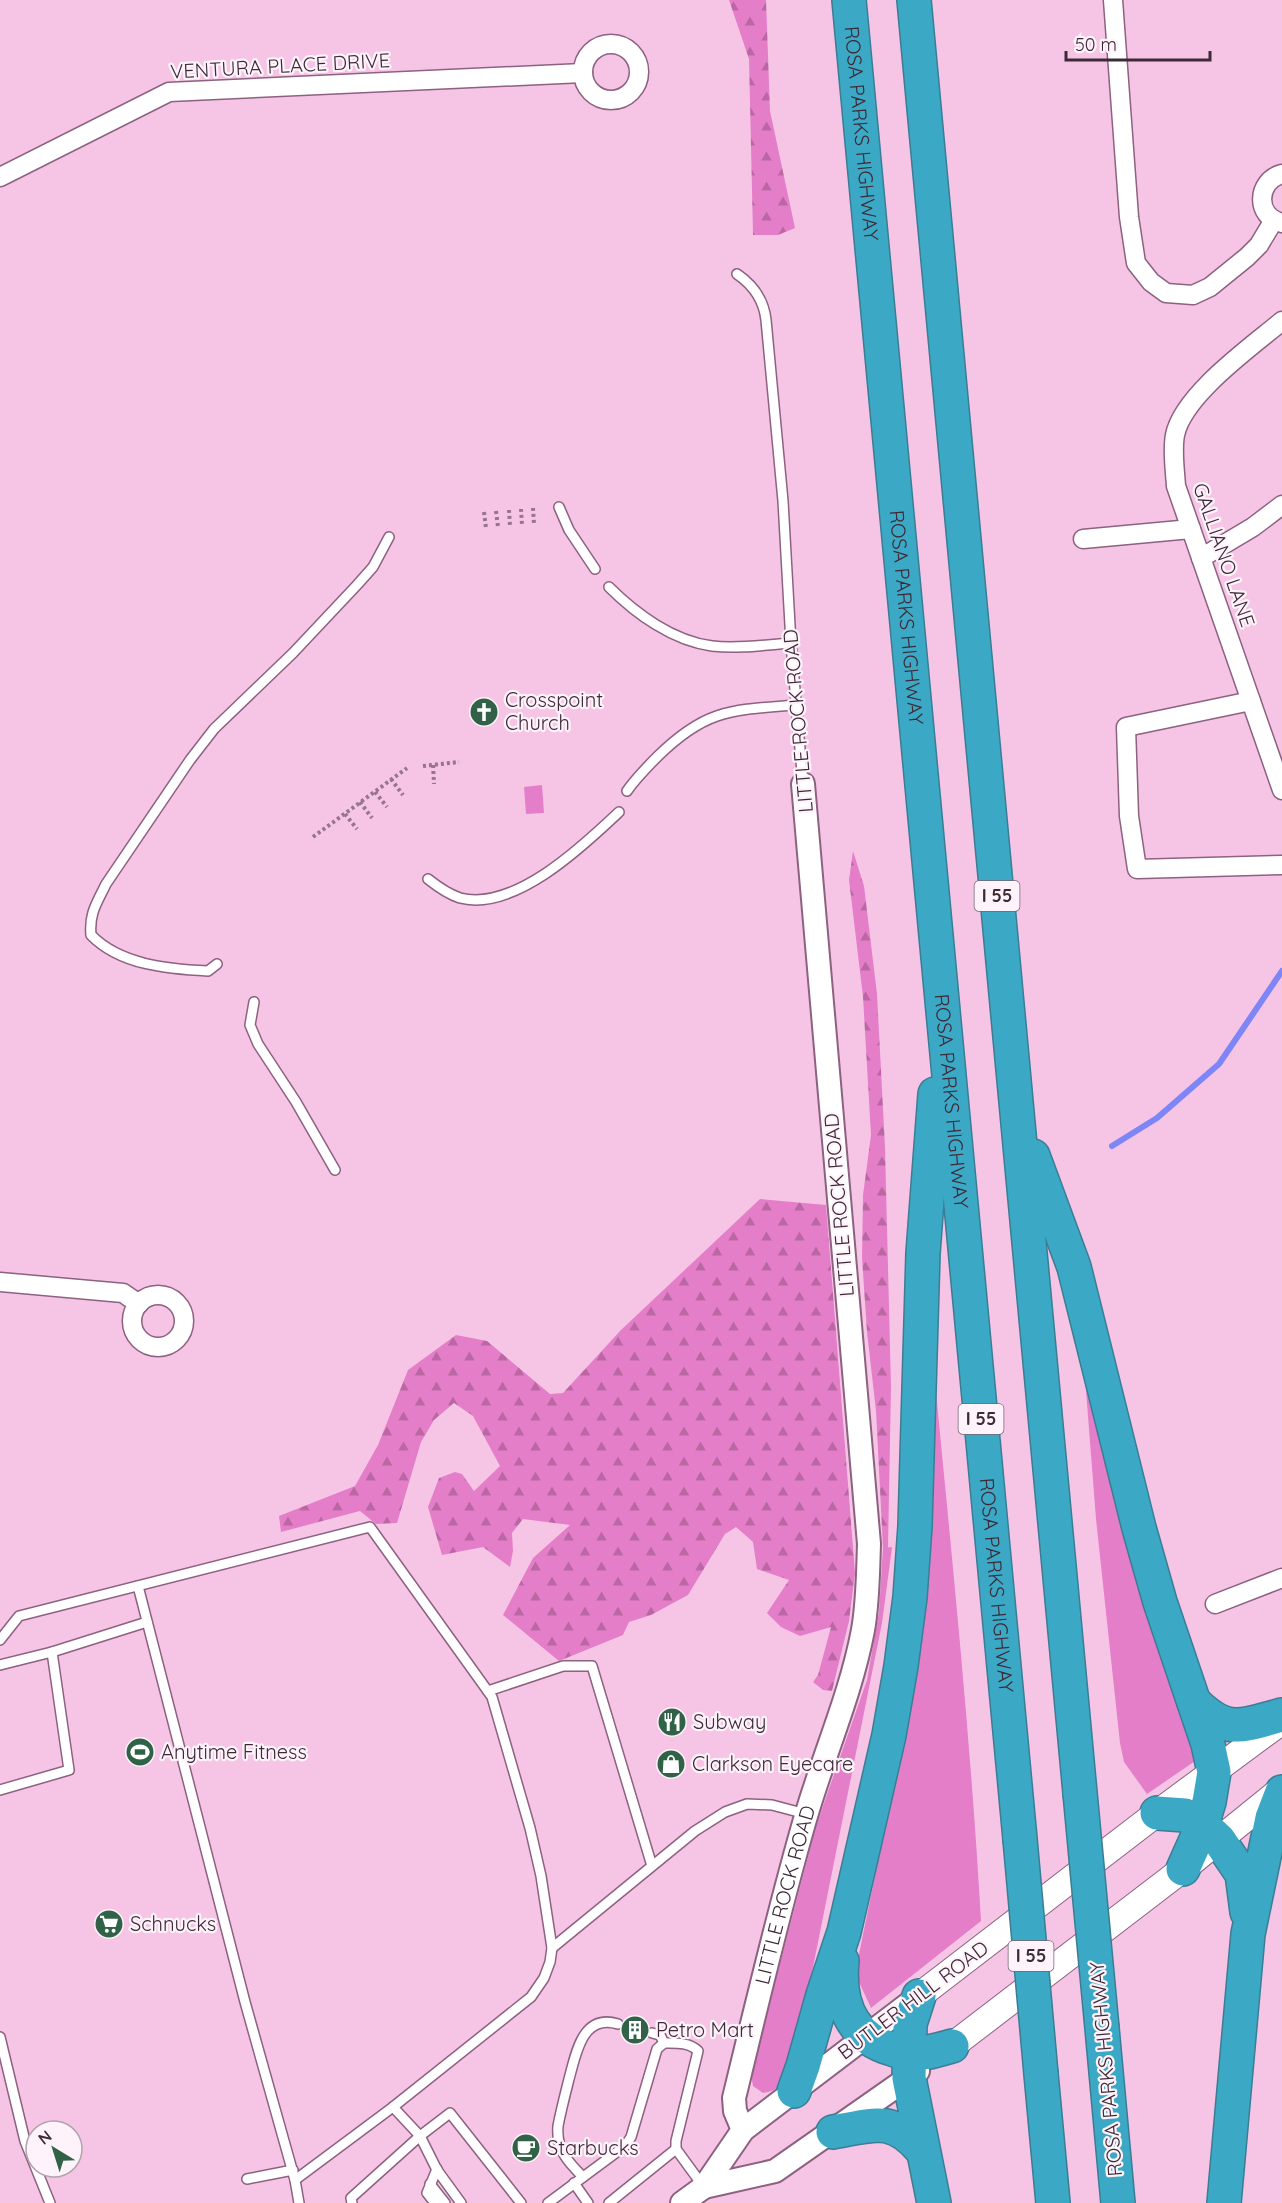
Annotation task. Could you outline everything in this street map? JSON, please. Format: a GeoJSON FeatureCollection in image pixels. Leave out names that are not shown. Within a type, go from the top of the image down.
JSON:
{"type":"FeatureCollection","features":[{"type":"Feature","properties":{"kind":"highway","name":"ROSA PARKS HIGHWAY"},"geometry":{"type":"LineString","coordinates":[[849,0],[1053,2203]]}},
{"type":"Feature","properties":{"kind":"highway","name":"ROSA PARKS HIGHWAY"},"geometry":{"type":"LineString","coordinates":[[914,0],[1118,2203]]}},
{"type":"Feature","properties":{"kind":"highway"},"geometry":{"type":"LineString","coordinates":[[794,2091],[804,2066],[823,1995],[844,1932],[889,1735],[910,1597],[915,1526],[923,1253],[942,1000]]}},
{"type":"Feature","properties":{"kind":"highway"},"geometry":{"type":"LineString","coordinates":[[1018,1118],[1074,1267],[1138,1528],[1160,1602],[1208,1744],[1214,1772],[1209,1802],[1211,1832],[1183,1869]]}},
{"type":"Feature","properties":{"kind":"highway"},"geometry":{"type":"LineString","coordinates":[[1194,1702],[1209,1717],[1221,1724],[1238,1725],[1282,1715]]}},
{"type":"Feature","properties":{"kind":"highway"},"geometry":{"type":"LineString","coordinates":[[1224,2203],[1248,1934],[1272,1818],[1282,1790]]}},
{"type":"Feature","properties":{"kind":"highway"},"geometry":{"type":"LineString","coordinates":[[1157,1813],[1185,1815],[1211,1832],[1242,1874],[1246,1893],[1248,1934]]}},
{"type":"Feature","properties":{"kind":"highway"},"geometry":{"type":"LineString","coordinates":[[844,1932],[841,1980],[843,2001],[865,2037],[909,2066]]}},
{"type":"Feature","properties":{"kind":"highway"},"geometry":{"type":"LineString","coordinates":[[919,1996],[910,2024],[909,2066],[922,2150],[934,2203]]}},
{"type":"Feature","properties":{"kind":"highway"},"geometry":{"type":"LineString","coordinates":[[909,2066],[928,2053],[952,2046]]}},
{"type":"Feature","properties":{"kind":"highway"},"geometry":{"type":"LineString","coordinates":[[833,2132],[877,2124],[895,2127],[909,2135],[922,2150]]}},
{"type":"Feature","properties":{"kind":"main road","name":"BUTLER HILL ROAD"},"geometry":{"type":"LineString","coordinates":[[919,1996],[1157,1813],[1282,1721]]}},
{"type":"Feature","properties":{"kind":"main road"},"geometry":{"type":"LineString","coordinates":[[1211,1832],[1282,1790]]}},
{"type":"Feature","properties":{"kind":"main road"},"geometry":{"type":"LineString","coordinates":[[952,2046],[1183,1869]]}},
{"type":"Feature","properties":{"kind":"street"},"geometry":{"type":"LineString","coordinates":[[1113,0],[1132,242],[1136,263],[1151,282],[1166,293],[1193,295],[1210,287],[1259,245],[1278,222],[1265,213],[1261,197],[1268,181],[1282,174]]}},
{"type":"Feature","properties":{"kind":"street","name":"VENTURA PLACE DRIVE"},"geometry":{"type":"LineString","coordinates":[[0,177],[169,92],[583,73]]}},
{"type":"Feature","properties":{"kind":"street","name":"GALLIANO LANE"},"geometry":{"type":"LineString","coordinates":[[1282,321],[1226,368],[1183,413],[1175,435],[1176,486],[1282,790]]}},
{"type":"Feature","properties":{"kind":"street"},"geometry":{"type":"LineString","coordinates":[[1201,558],[1253,527],[1282,504]]}},
{"type":"Feature","properties":{"kind":"street"},"geometry":{"type":"LineString","coordinates":[[1083,539],[1191,529]]}},
{"type":"Feature","properties":{"kind":"street"},"geometry":{"type":"LineString","coordinates":[[1251,700],[1126,726],[1129,816],[1137,869],[1282,865]]}},
{"type":"Feature","properties":{"kind":"street","name":"LITTLE ROCK ROAD"},"geometry":{"type":"LineString","coordinates":[[742,2130],[735,2111],[734,2098],[806,1814],[847,1691],[861,1637],[869,1544],[803,784]]}},
{"type":"Feature","properties":{"kind":"street"},"geometry":{"type":"LineString","coordinates":[[0,1282],[123,1293],[139,1304]]}},
{"type":"Feature","properties":{"kind":"street"},"geometry":{"type":"LineString","coordinates":[[1215,1604],[1282,1578]]}},
{"type":"Feature","properties":{"kind":"street","name":"BUTLER HILL ROAD"},"geometry":{"type":"LineString","coordinates":[[682,2203],[704,2187],[742,2130],[919,1996]]}},
{"type":"Feature","properties":{"kind":"street","name":"BUTLER HILL ROAD"},"geometry":{"type":"LineString","coordinates":[[704,2187],[776,2171],[833,2132],[909,2066]]}},
{"type":"Feature","properties":{"kind":"lane","name":"LITTLE ROCK ROAD"},"geometry":{"type":"LineString","coordinates":[[737,274],[754,289],[765,310],[783,501],[791,643],[803,784]]}},
{"type":"Feature","properties":{"kind":"lane"},"geometry":{"type":"LineString","coordinates":[[559,507],[569,530],[595,569]]}},
{"type":"Feature","properties":{"kind":"lane"},"geometry":{"type":"LineString","coordinates":[[216,964],[208,971],[166,967],[110,951],[91,935],[90,920],[94,907],[106,884],[205,740],[228,714],[293,653],[357,585],[373,567],[389,537]]}},
{"type":"Feature","properties":{"kind":"lane"},"geometry":{"type":"LineString","coordinates":[[609,587],[652,621],[692,641],[725,647],[791,643]]}},
{"type":"Feature","properties":{"kind":"lane"},"geometry":{"type":"LineString","coordinates":[[627,791],[666,749],[696,724],[716,715],[736,710],[796,705]]}},
{"type":"Feature","properties":{"kind":"lane"},"geometry":{"type":"LineString","coordinates":[[428,879],[448,893],[473,900],[515,891],[543,876],[619,812]]}},
{"type":"Feature","properties":{"kind":"lane"},"geometry":{"type":"LineString","coordinates":[[254,1002],[250,1025],[258,1044],[297,1102],[335,1170]]}},
{"type":"Feature","properties":{"kind":"lane"},"geometry":{"type":"LineString","coordinates":[[0,1640],[19,1616],[370,1527],[492,1697],[530,1828],[541,1876],[552,1948],[544,1978],[531,1997],[393,2107],[295,2180]]}},
{"type":"Feature","properties":{"kind":"lane"},"geometry":{"type":"LineString","coordinates":[[138,1586],[243,1992],[293,2170],[299,2203]]}},
{"type":"Feature","properties":{"kind":"lane"},"geometry":{"type":"LineString","coordinates":[[0,1665],[52,1652],[147,1622]]}},
{"type":"Feature","properties":{"kind":"lane"},"geometry":{"type":"LineString","coordinates":[[0,1790],[69,1770],[52,1652]]}},
{"type":"Feature","properties":{"kind":"lane"},"geometry":{"type":"LineString","coordinates":[[488,1690],[563,1666],[592,1666],[652,1866]]}},
{"type":"Feature","properties":{"kind":"lane"},"geometry":{"type":"LineString","coordinates":[[552,1948],[695,1832],[725,1812],[747,1804],[772,1805],[806,1814]]}},
{"type":"Feature","properties":{"kind":"lane"},"geometry":{"type":"LineString","coordinates":[[583,2176],[566,2160],[560,2150],[557,2138],[558,2126],[582,2036],[598,2024],[609,2021],[618,2024]]}},
{"type":"Feature","properties":{"kind":"lane"},"geometry":{"type":"LineString","coordinates":[[652,2033],[660,2035],[664,2043]]}},
{"type":"Feature","properties":{"kind":"lane"},"geometry":{"type":"LineString","coordinates":[[0,2037],[24,2140],[50,2203]]}},
{"type":"Feature","properties":{"kind":"lane"},"geometry":{"type":"LineString","coordinates":[[548,2203],[625,2146],[631,2137],[657,2049],[664,2043],[680,2043],[698,2050],[676,2149],[704,2187]]}},
{"type":"Feature","properties":{"kind":"lane"},"geometry":{"type":"LineString","coordinates":[[393,2107],[420,2136],[437,2169],[461,2203]]}},
{"type":"Feature","properties":{"kind":"lane"},"geometry":{"type":"LineString","coordinates":[[352,2203],[351,2198],[420,2136],[450,2113],[521,2203]]}},
{"type":"Feature","properties":{"kind":"lane"},"geometry":{"type":"LineString","coordinates":[[609,2203],[676,2149]]}},
{"type":"Feature","properties":{"kind":"lane"},"geometry":{"type":"LineString","coordinates":[[435,2203],[427,2193],[437,2169]]}},
{"type":"Feature","properties":{"kind":"lane"},"geometry":{"type":"LineString","coordinates":[[247,2179],[293,2170]]}},
{"type":"Feature","properties":{"kind":"lane"},"geometry":{"type":"LineString","coordinates":[[574,2182],[588,2203]]}},
{"type":"Feature","properties":{"kind":"lane"},"geometry":{"type":"LineString","coordinates":[[430,2184],[445,2203]]}},
{"type":"Feature","properties":{"kind":"path"},"geometry":{"type":"LineString","coordinates":[[533,508],[534,524]]}},
{"type":"Feature","properties":{"kind":"path"},"geometry":{"type":"LineString","coordinates":[[521,509],[522,525]]}},
{"type":"Feature","properties":{"kind":"path"},"geometry":{"type":"LineString","coordinates":[[508,510],[510,526]]}},
{"type":"Feature","properties":{"kind":"path"},"geometry":{"type":"LineString","coordinates":[[496,511],[498,527]]}},
{"type":"Feature","properties":{"kind":"path"},"geometry":{"type":"LineString","coordinates":[[484,512],[486,528]]}},
{"type":"Feature","properties":{"kind":"path"},"geometry":{"type":"LineString","coordinates":[[423,766],[459,762]]}},
{"type":"Feature","properties":{"kind":"path"},"geometry":{"type":"LineString","coordinates":[[433,765],[434,784]]}},
{"type":"Feature","properties":{"kind":"path"},"geometry":{"type":"LineString","coordinates":[[314,837],[407,768]]}},
{"type":"Feature","properties":{"kind":"path"},"geometry":{"type":"LineString","coordinates":[[391,779],[403,795]]}},
{"type":"Feature","properties":{"kind":"path"},"geometry":{"type":"LineString","coordinates":[[375,792],[387,807]]}},
{"type":"Feature","properties":{"kind":"path"},"geometry":{"type":"LineString","coordinates":[[360,802],[372,818]]}},
{"type":"Feature","properties":{"kind":"path"},"geometry":{"type":"LineString","coordinates":[[345,814],[357,829]]}},
{"type":"Feature","properties":{"kind":"green space"},"geometry":{"type":"Polygon","coordinates":[[[729,0],[766,0],[770,111],[795,228],[778,235],[753,235],[749,59],[729,0]]]}},
{"type":"Feature","properties":{"kind":"green space"},"geometry":{"type":"Polygon","coordinates":[[[542,785],[544,813],[526,814],[524,787],[542,785]]]}},
{"type":"Feature","properties":{"kind":"green space"},"geometry":{"type":"Polygon","coordinates":[[[853,851],[864,886],[877,994],[885,1147],[891,1387],[888,1548],[883,1548],[876,1411],[862,1258],[863,1195],[871,1135],[863,997],[849,880],[853,851]]]}},
{"type":"Feature","properties":{"kind":"green space"},"geometry":{"type":"Polygon","coordinates":[[[760,1199],[826,1205],[855,1573],[849,1621],[832,1691],[823,1690],[813,1682],[818,1675],[831,1627],[800,1636],[781,1627],[767,1613],[789,1580],[757,1569],[753,1542],[736,1527],[725,1534],[688,1595],[651,1615],[629,1622],[623,1635],[559,1661],[503,1615],[533,1558],[570,1525],[523,1519],[512,1533],[513,1551],[510,1567],[483,1547],[442,1555],[428,1507],[439,1478],[455,1472],[462,1474],[474,1491],[500,1466],[473,1416],[454,1403],[434,1420],[421,1442],[397,1523],[376,1524],[360,1511],[281,1532],[279,1516],[355,1486],[378,1445],[408,1370],[456,1335],[487,1341],[550,1394],[563,1393],[621,1330],[760,1199]]]}},
{"type":"Feature","properties":{"kind":"green space"},"geometry":{"type":"Polygon","coordinates":[[[1084,1365],[1198,1759],[1147,1794],[1124,1762],[1120,1743],[1096,1519],[1084,1365]]]}},
{"type":"Feature","properties":{"kind":"green space"},"geometry":{"type":"Polygon","coordinates":[[[929,1391],[936,1392],[967,1722],[981,1921],[871,2008],[859,1982],[857,1964],[894,1783],[929,1391]]]}},
{"type":"Feature","properties":{"kind":"green space"},"geometry":{"type":"Polygon","coordinates":[[[892,1547],[882,1623],[796,2052],[789,2073],[782,2084],[763,2093],[753,2086],[751,2075],[816,1826],[867,1680],[879,1612],[883,1548],[892,1547]]]}},
{"type":"Feature","properties":{"kind":"waterway"},"geometry":{"type":"LineString","coordinates":[[1112,1146],[1157,1118],[1219,1064],[1282,971]]}},
{"type":"Feature","properties":{"kind":"place","name":"Crosspoint Church"},"geometry":{"type":"Point","coordinates":[484,712]}},
{"type":"Feature","properties":{"kind":"place","name":"Subway"},"geometry":{"type":"Point","coordinates":[672,1722]}},
{"type":"Feature","properties":{"kind":"place","name":"Anytime Fitness"},"geometry":{"type":"Point","coordinates":[140,1752]}},
{"type":"Feature","properties":{"kind":"place","name":"Clarkson Eyecare"},"geometry":{"type":"Point","coordinates":[671,1764]}},
{"type":"Feature","properties":{"kind":"place","name":"Schnucks"},"geometry":{"type":"Point","coordinates":[109,1924]}},
{"type":"Feature","properties":{"kind":"place","name":"Petro Mart"},"geometry":{"type":"Point","coordinates":[635,2030]}},
{"type":"Feature","properties":{"kind":"place","name":"Starbucks"},"geometry":{"type":"Point","coordinates":[526,2148]}}]}
